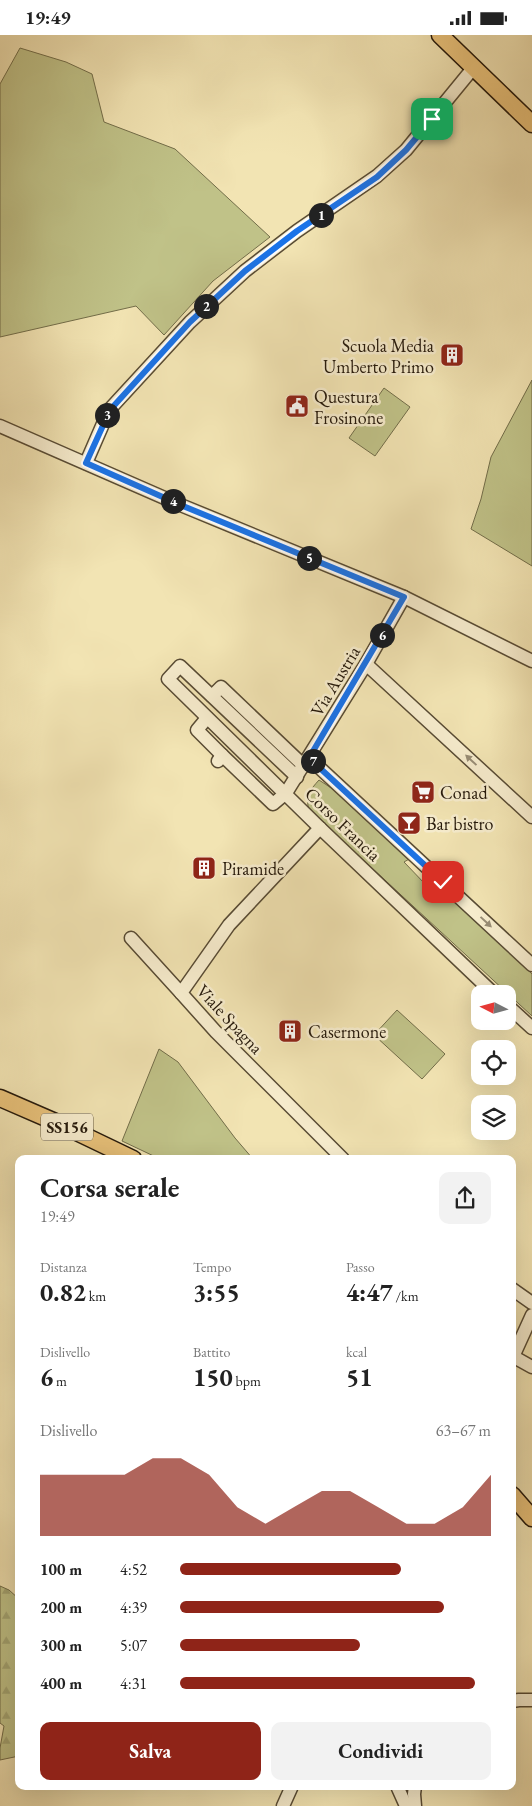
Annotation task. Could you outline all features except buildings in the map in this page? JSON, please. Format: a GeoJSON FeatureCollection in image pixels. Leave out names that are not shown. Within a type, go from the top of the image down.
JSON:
{"type":"FeatureCollection","features":[{"type":"Feature","properties":{"kind":"main road"},"geometry":{"type":"LineString","coordinates":[[440,35],[532,124]]}},
{"type":"Feature","properties":{"kind":"main road","name":"SS156"},"geometry":{"type":"LineString","coordinates":[[0,1098],[125,1155]]}},
{"type":"Feature","properties":{"kind":"main road"},"geometry":{"type":"LineString","coordinates":[[516,1500],[532,1518]]}},
{"type":"Feature","properties":{"kind":"street"},"geometry":{"type":"LineString","coordinates":[[86,463],[110,410],[190,322],[217,295],[253,265],[297,231],[377,177],[406,150],[474,67]]}},
{"type":"Feature","properties":{"kind":"street"},"geometry":{"type":"LineString","coordinates":[[0,425],[183,506],[404,597],[532,661]]}},
{"type":"Feature","properties":{"kind":"street","name":"Via Austria"},"geometry":{"type":"LineString","coordinates":[[286,793],[366,664],[404,597]]}},
{"type":"Feature","properties":{"kind":"street"},"geometry":{"type":"LineString","coordinates":[[366,664],[532,817]]}},
{"type":"Feature","properties":{"kind":"street","name":"Corso Francia"},"geometry":{"type":"LineString","coordinates":[[303,767],[212,696],[180,666],[168,679],[485,985]]}},
{"type":"Feature","properties":{"kind":"street"},"geometry":{"type":"LineString","coordinates":[[207,717],[197,730],[220,758],[273,804],[286,793]]}},
{"type":"Feature","properties":{"kind":"street"},"geometry":{"type":"LineString","coordinates":[[303,767],[532,965]]}},
{"type":"Feature","properties":{"kind":"street","name":"Viale Spagna"},"geometry":{"type":"LineString","coordinates":[[320,828],[229,925],[180,993],[216,1032],[339,1155]]}},
{"type":"Feature","properties":{"kind":"street"},"geometry":{"type":"LineString","coordinates":[[131,938],[180,993]]}},
{"type":"Feature","properties":{"kind":"street"},"geometry":{"type":"LineString","coordinates":[[516,1013],[532,1028]]}},
{"type":"Feature","properties":{"kind":"street"},"geometry":{"type":"LineString","coordinates":[[516,1292],[532,1303]]}},
{"type":"Feature","properties":{"kind":"street"},"geometry":{"type":"LineString","coordinates":[[516,1351],[532,1315]]}},
{"type":"Feature","properties":{"kind":"street"},"geometry":{"type":"LineString","coordinates":[[516,1359],[532,1367]]}},
{"type":"Feature","properties":{"kind":"street"},"geometry":{"type":"LineString","coordinates":[[516,1700],[532,1700]]}},
{"type":"Feature","properties":{"kind":"street"},"geometry":{"type":"LineString","coordinates":[[283,1806],[290,1790]]}},
{"type":"Feature","properties":{"kind":"street"},"geometry":{"type":"LineString","coordinates":[[399,1790],[406,1806]]}},
{"type":"Feature","properties":{"kind":"street"},"geometry":{"type":"LineString","coordinates":[[414,1790],[415,1806]]}},
{"type":"Feature","properties":{"kind":"green space"},"geometry":{"type":"Polygon","coordinates":[[[20,48],[66,62],[92,74],[104,122],[175,149],[270,237],[213,281],[164,335],[136,306],[0,337],[0,84],[20,48]]]}},
{"type":"Feature","properties":{"kind":"green space"},"geometry":{"type":"Polygon","coordinates":[[[532,380],[532,566],[471,529],[481,499],[491,457],[532,380]]]}},
{"type":"Feature","properties":{"kind":"green space"},"geometry":{"type":"Polygon","coordinates":[[[384,388],[410,407],[375,456],[349,438],[384,388]]]}},
{"type":"Feature","properties":{"kind":"green space"},"geometry":{"type":"Polygon","coordinates":[[[319,780],[351,801],[411,858],[404,862],[426,885],[435,882],[532,974],[532,1016],[516,1001],[516,985],[498,985],[309,810],[309,793],[319,780]]]}},
{"type":"Feature","properties":{"kind":"green space"},"geometry":{"type":"Polygon","coordinates":[[[397,1010],[445,1054],[422,1079],[374,1035],[397,1010]]]}},
{"type":"Feature","properties":{"kind":"green space"},"geometry":{"type":"Polygon","coordinates":[[[159,1049],[178,1062],[250,1155],[152,1155],[122,1141],[159,1049]]]}},
{"type":"Feature","properties":{"kind":"green space"},"geometry":{"type":"Polygon","coordinates":[[[0,1586],[15,1595],[15,1757],[0,1760],[4,1726],[0,1723],[0,1586]]]}},
{"type":"Feature","properties":{"kind":"place","name":"Scuola Media Umberto Primo"},"geometry":{"type":"Point","coordinates":[452,355]}},
{"type":"Feature","properties":{"kind":"place","name":"Questura Frosinone"},"geometry":{"type":"Point","coordinates":[297,406]}},
{"type":"Feature","properties":{"kind":"place","name":"Conad"},"geometry":{"type":"Point","coordinates":[423,792]}},
{"type":"Feature","properties":{"kind":"place","name":"Bar bistro"},"geometry":{"type":"Point","coordinates":[409,823]}},
{"type":"Feature","properties":{"kind":"place","name":"Piramide"},"geometry":{"type":"Point","coordinates":[204,868]}},
{"type":"Feature","properties":{"kind":"place","name":"Casermone"},"geometry":{"type":"Point","coordinates":[290,1031]}},
{"type":"Feature","properties":{"kind":"route"},"geometry":{"type":"LineString","coordinates":[[432,119],[406,150],[377,177],[297,231],[217,295],[110,410],[100,428],[86,463],[183,506],[404,597],[309,758],[443,882]]}}]}
